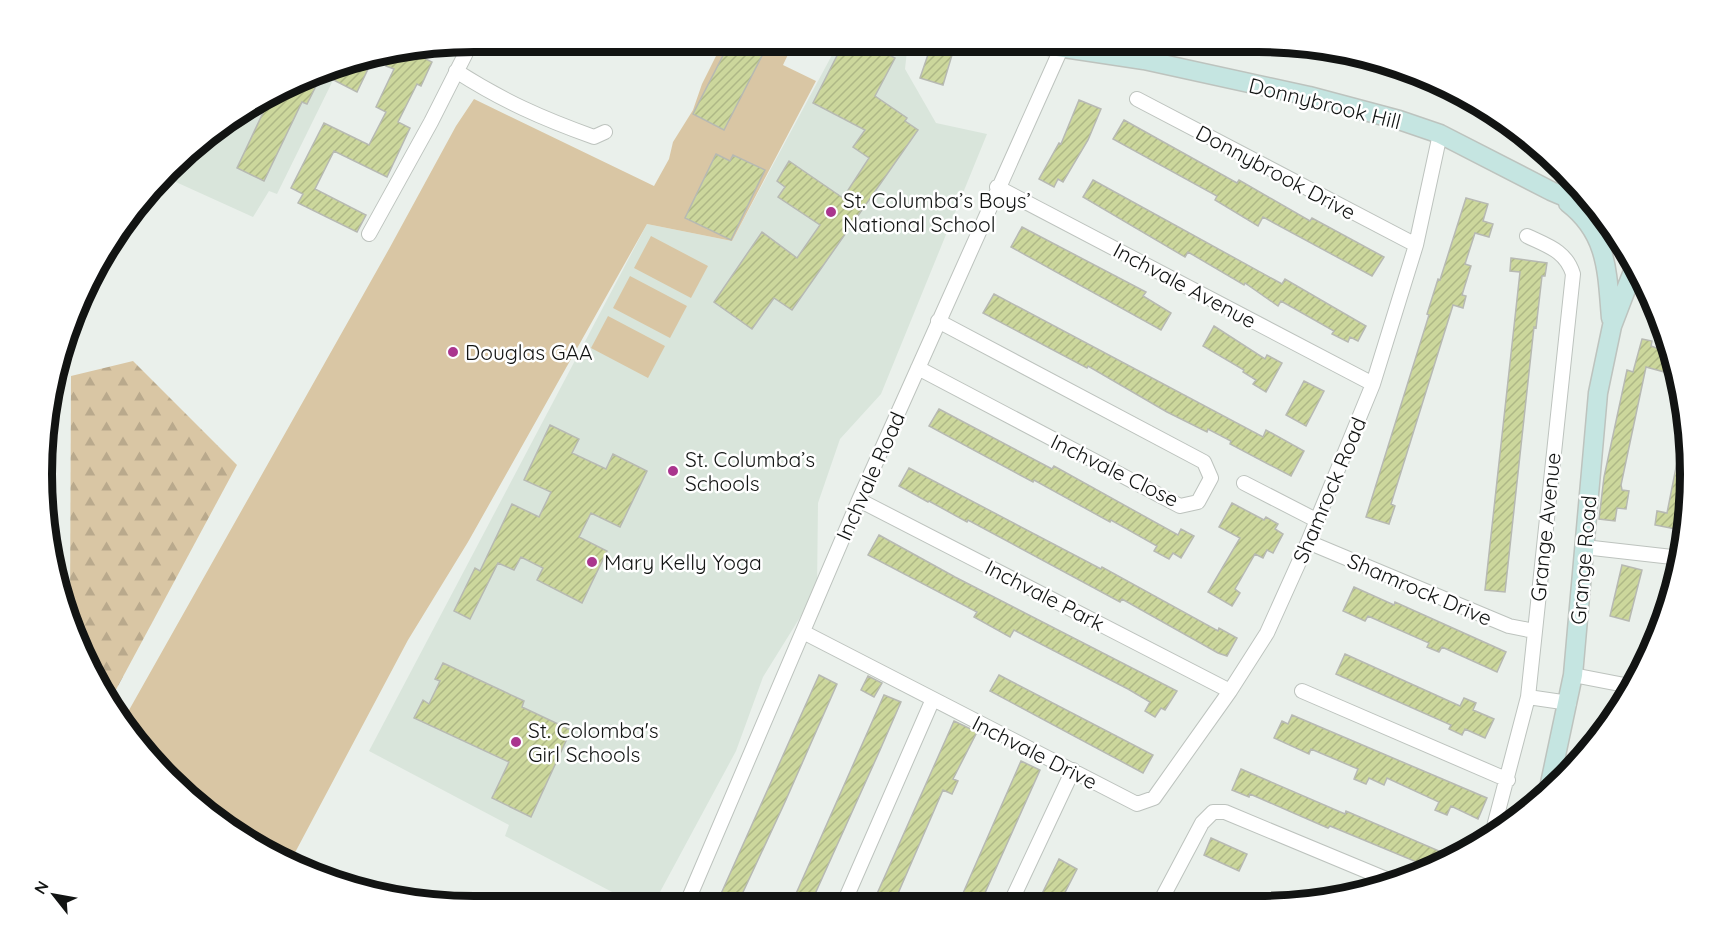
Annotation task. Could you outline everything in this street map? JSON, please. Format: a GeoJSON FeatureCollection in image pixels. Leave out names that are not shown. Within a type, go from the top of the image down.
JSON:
{"type":"FeatureCollection","features":[{"type":"Feature","properties":{"kind":"main road","name":"Donnybrook Hill"},"geometry":{"type":"LineString","coordinates":[[1084,52],[1144,60],[1310,96],[1440,134],[1551,191],[1582,204]]}},
{"type":"Feature","properties":{"kind":"main road","name":"Grange Road"},"geometry":{"type":"LineString","coordinates":[[1551,191],[1578,211],[1598,237],[1605,256],[1612,326]]}},
{"type":"Feature","properties":{"kind":"main road","name":"Grange Road"},"geometry":{"type":"LineString","coordinates":[[1551,778],[1569,703],[1573,675],[1598,393],[1612,326],[1631,277]]}},
{"type":"Feature","properties":{"kind":"street"},"geometry":{"type":"LineString","coordinates":[[369,234],[466,52]]}},
{"type":"Feature","properties":{"kind":"street","name":"Inchvale Road"},"geometry":{"type":"LineString","coordinates":[[690,896],[859,500],[997,187],[1060,52]]}},
{"type":"Feature","properties":{"kind":"street"},"geometry":{"type":"LineString","coordinates":[[456,71],[496,97],[535,116],[594,137],[605,132]]}},
{"type":"Feature","properties":{"kind":"street","name":"Donnybrook Drive"},"geometry":{"type":"LineString","coordinates":[[1137,99],[1416,246]]}},
{"type":"Feature","properties":{"kind":"street","name":"Shamrock Road"},"geometry":{"type":"LineString","coordinates":[[1137,804],[1154,798],[1230,691],[1267,633],[1308,542],[1373,384],[1416,246],[1440,134]]}},
{"type":"Feature","properties":{"kind":"street","name":"Inchvale Avenue"},"geometry":{"type":"LineString","coordinates":[[997,187],[1373,384]]}},
{"type":"Feature","properties":{"kind":"street","name":"Grange Avenue"},"geometry":{"type":"LineString","coordinates":[[1495,823],[1528,697],[1573,274],[1569,261],[1556,249],[1527,236]]}},
{"type":"Feature","properties":{"kind":"street","name":"Inchvale Close"},"geometry":{"type":"LineString","coordinates":[[918,368],[1180,506],[1198,502],[1211,478],[1204,462],[938,321]]}},
{"type":"Feature","properties":{"kind":"street"},"geometry":{"type":"LineString","coordinates":[[1244,483],[1316,520]]}},
{"type":"Feature","properties":{"kind":"street","name":"Inchvale Park"},"geometry":{"type":"LineString","coordinates":[[859,500],[1230,691]]}},
{"type":"Feature","properties":{"kind":"street","name":"Shamrock Drive"},"geometry":{"type":"LineString","coordinates":[[1308,542],[1509,626],[1534,631]]}},
{"type":"Feature","properties":{"kind":"street"},"geometry":{"type":"LineString","coordinates":[[1584,547],[1672,557]]}},
{"type":"Feature","properties":{"kind":"street","name":"Inchvale Drive"},"geometry":{"type":"LineString","coordinates":[[803,632],[1137,804]]}},
{"type":"Feature","properties":{"kind":"street"},"geometry":{"type":"LineString","coordinates":[[1573,675],[1625,685]]}},
{"type":"Feature","properties":{"kind":"street"},"geometry":{"type":"LineString","coordinates":[[1302,691],[1508,780]]}},
{"type":"Feature","properties":{"kind":"street"},"geometry":{"type":"LineString","coordinates":[[1528,697],[1569,703]]}},
{"type":"Feature","properties":{"kind":"street"},"geometry":{"type":"LineString","coordinates":[[847,896],[933,699]]}},
{"type":"Feature","properties":{"kind":"street"},"geometry":{"type":"LineString","coordinates":[[1014,896],[1073,770]]}},
{"type":"Feature","properties":{"kind":"street"},"geometry":{"type":"LineString","coordinates":[[1163,896],[1202,823],[1212,812],[1225,812],[1382,878]]}},
{"type":"Feature","properties":{"kind":"shaded area","name":"St. Columba’s Schools"},"geometry":{"type":"Polygon","coordinates":[[[834,52],[907,52],[905,69],[936,123],[987,134],[881,394],[840,439],[818,503],[817,590],[763,677],[736,751],[658,896],[620,896],[505,836],[509,825],[369,751],[647,224],[732,241],[834,52]]]}},
{"type":"Feature","properties":{"kind":"shaded area"},"geometry":{"type":"Polygon","coordinates":[[[335,77],[277,194],[269,191],[253,217],[172,180],[196,157],[263,109],[335,77]]]}},
{"type":"Feature","properties":{"kind":"green space","name":"Douglas GAA"},"geometry":{"type":"Polygon","coordinates":[[[718,52],[789,52],[783,65],[816,81],[732,241],[647,224],[468,542],[408,640],[293,855],[263,840],[196,792],[157,753],[127,713],[456,126],[474,99],[654,186],[669,159],[673,142],[693,110],[702,84],[718,52]]]}},
{"type":"Feature","properties":{"kind":"green space"},"geometry":{"type":"Polygon","coordinates":[[[651,236],[708,266],[691,298],[634,268],[651,236]]]}},
{"type":"Feature","properties":{"kind":"green space"},"geometry":{"type":"Polygon","coordinates":[[[630,276],[687,306],[670,338],[613,308],[630,276]]]}},
{"type":"Feature","properties":{"kind":"green space"},"geometry":{"type":"Polygon","coordinates":[[[608,316],[665,346],[648,378],[591,348],[608,316]]]}},
{"type":"Feature","properties":{"kind":"green space"},"geometry":{"type":"Polygon","coordinates":[[[133,361],[237,465],[114,693],[96,661],[70,594],[71,376],[133,361]]]}},
{"type":"Feature","properties":{"kind":"building"},"geometry":{"type":"Polygon","coordinates":[[[725,52],[764,52],[724,130],[693,114],[725,52]]]}},
{"type":"Feature","properties":{"kind":"building","name":"St. Columba’s Boys’ National School"},"geometry":{"type":"Polygon","coordinates":[[[839,52],[884,52],[895,58],[875,96],[907,118],[905,121],[918,130],[792,310],[774,298],[752,329],[714,302],[762,232],[797,258],[820,225],[778,197],[785,187],[777,181],[789,161],[843,198],[869,158],[853,147],[865,130],[813,103],[839,52]]]}},
{"type":"Feature","properties":{"kind":"building"},"geometry":{"type":"Polygon","coordinates":[[[929,52],[950,52],[949,55],[952,55],[943,85],[920,78],[929,52]]]}},
{"type":"Feature","properties":{"kind":"building"},"geometry":{"type":"Polygon","coordinates":[[[420,56],[432,62],[421,86],[417,84],[398,122],[410,128],[387,177],[334,151],[315,189],[366,215],[357,232],[298,203],[303,194],[291,188],[324,123],[369,145],[386,112],[376,107],[394,69],[386,66],[388,62],[420,56]]]}},
{"type":"Feature","properties":{"kind":"building"},"geometry":{"type":"Polygon","coordinates":[[[364,67],[368,69],[357,92],[330,78],[364,67]]]}},
{"type":"Feature","properties":{"kind":"building"},"geometry":{"type":"Polygon","coordinates":[[[317,83],[307,104],[302,102],[264,181],[237,168],[265,108],[317,83]]]}},
{"type":"Feature","properties":{"kind":"building"},"geometry":{"type":"Polygon","coordinates":[[[1079,100],[1101,109],[1088,140],[1063,182],[1058,179],[1054,187],[1039,179],[1059,143],[1061,144],[1079,100]]]}},
{"type":"Feature","properties":{"kind":"building"},"geometry":{"type":"Polygon","coordinates":[[[1124,120],[1237,183],[1239,180],[1310,221],[1312,218],[1384,257],[1372,276],[1263,217],[1258,226],[1215,200],[1217,196],[1113,139],[1124,120]]]}},
{"type":"Feature","properties":{"kind":"building"},"geometry":{"type":"Polygon","coordinates":[[[716,154],[730,161],[733,155],[765,170],[731,240],[685,218],[716,154]]]}},
{"type":"Feature","properties":{"kind":"building"},"geometry":{"type":"Polygon","coordinates":[[[1093,180],[1282,284],[1285,279],[1366,326],[1358,341],[1350,337],[1348,342],[1332,334],[1334,331],[1281,301],[1278,306],[1245,283],[1244,285],[1188,252],[1185,257],[1083,197],[1093,180]]]}},
{"type":"Feature","properties":{"kind":"building"},"geometry":{"type":"Polygon","coordinates":[[[1466,198],[1488,204],[1483,221],[1493,224],[1489,237],[1475,233],[1465,264],[1471,266],[1462,295],[1466,296],[1463,308],[1453,305],[1391,504],[1395,506],[1389,524],[1366,517],[1429,315],[1427,314],[1466,198]]]}},
{"type":"Feature","properties":{"kind":"building"},"geometry":{"type":"Polygon","coordinates":[[[1022,227],[1146,292],[1143,296],[1171,313],[1161,330],[1011,247],[1022,227]]]}},
{"type":"Feature","properties":{"kind":"building"},"geometry":{"type":"Polygon","coordinates":[[[1511,258],[1547,263],[1545,276],[1542,276],[1536,328],[1534,327],[1505,592],[1485,590],[1520,272],[1510,271],[1511,258]]]}},
{"type":"Feature","properties":{"kind":"building"},"geometry":{"type":"Polygon","coordinates":[[[994,294],[1263,437],[1266,430],[1304,451],[1291,476],[1230,444],[1231,441],[1167,412],[1088,366],[1087,368],[983,313],[994,294]]]}},
{"type":"Feature","properties":{"kind":"building"},"geometry":{"type":"Polygon","coordinates":[[[1214,326],[1265,359],[1267,355],[1282,363],[1266,392],[1253,384],[1256,380],[1243,372],[1244,370],[1203,346],[1214,326]]]}},
{"type":"Feature","properties":{"kind":"building"},"geometry":{"type":"Polygon","coordinates":[[[1642,339],[1652,341],[1651,346],[1661,350],[1668,373],[1646,367],[1621,485],[1622,490],[1629,491],[1626,509],[1617,508],[1615,521],[1599,519],[1604,477],[1627,370],[1633,372],[1642,339]]]}},
{"type":"Feature","properties":{"kind":"building"},"geometry":{"type":"Polygon","coordinates":[[[1304,381],[1324,391],[1306,426],[1286,415],[1304,381]]]}},
{"type":"Feature","properties":{"kind":"building"},"geometry":{"type":"Polygon","coordinates":[[[939,409],[1052,469],[1054,466],[1178,535],[1181,529],[1194,536],[1181,558],[1173,553],[1169,559],[1154,551],[1157,546],[1111,520],[1110,522],[929,426],[939,409]]]}},
{"type":"Feature","properties":{"kind":"building"},"geometry":{"type":"Polygon","coordinates":[[[550,425],[579,439],[572,453],[606,469],[613,454],[647,471],[620,527],[591,513],[579,537],[607,551],[582,603],[537,580],[543,568],[521,557],[514,570],[498,563],[470,619],[454,611],[475,568],[480,571],[512,504],[539,517],[551,492],[524,480],[550,425]]]}},
{"type":"Feature","properties":{"kind":"building"},"geometry":{"type":"Polygon","coordinates":[[[1680,447],[1680,502],[1677,529],[1655,525],[1657,511],[1667,513],[1680,447]]]}},
{"type":"Feature","properties":{"kind":"building"},"geometry":{"type":"Polygon","coordinates":[[[909,468],[1101,569],[1102,567],[1218,631],[1219,628],[1237,638],[1227,656],[1218,653],[1122,599],[1120,602],[968,520],[967,522],[899,486],[909,468]]]}},
{"type":"Feature","properties":{"kind":"building"},"geometry":{"type":"Polygon","coordinates":[[[1232,503],[1264,520],[1266,517],[1278,524],[1275,529],[1283,534],[1273,553],[1267,550],[1263,558],[1255,554],[1235,589],[1240,593],[1232,606],[1208,592],[1240,538],[1219,527],[1232,503]]]}},
{"type":"Feature","properties":{"kind":"building"},"geometry":{"type":"Polygon","coordinates":[[[879,535],[955,577],[1177,691],[1165,710],[1161,708],[1155,717],[1145,711],[1150,702],[1128,689],[1014,630],[1010,637],[974,617],[977,612],[868,555],[879,535]]]}},
{"type":"Feature","properties":{"kind":"building"},"geometry":{"type":"Polygon","coordinates":[[[1622,565],[1642,570],[1629,621],[1610,616],[1622,565]]]}},
{"type":"Feature","properties":{"kind":"building"},"geometry":{"type":"Polygon","coordinates":[[[1354,587],[1394,605],[1395,602],[1506,652],[1497,672],[1442,647],[1439,652],[1427,647],[1429,643],[1368,616],[1365,621],[1343,611],[1354,587]]]}},
{"type":"Feature","properties":{"kind":"building"},"geometry":{"type":"Polygon","coordinates":[[[1345,654],[1460,706],[1464,698],[1476,703],[1473,710],[1494,719],[1485,738],[1465,729],[1462,735],[1449,729],[1451,725],[1336,674],[1345,654]]]}},
{"type":"Feature","properties":{"kind":"building","name":"St. Colomba's Girl Schools"},"geometry":{"type":"Polygon","coordinates":[[[443,663],[524,701],[522,707],[571,730],[531,817],[492,798],[509,762],[414,718],[423,700],[429,704],[440,681],[435,679],[443,663]]]}},
{"type":"Feature","properties":{"kind":"building"},"geometry":{"type":"Polygon","coordinates":[[[819,675],[837,684],[785,802],[741,896],[720,896],[819,675]]]}},
{"type":"Feature","properties":{"kind":"building"},"geometry":{"type":"Polygon","coordinates":[[[999,675],[1153,755],[1143,773],[990,691],[999,675]]]}},
{"type":"Feature","properties":{"kind":"building"},"geometry":{"type":"Polygon","coordinates":[[[868,676],[882,683],[874,697],[861,690],[868,676]]]}},
{"type":"Feature","properties":{"kind":"building"},"geometry":{"type":"Polygon","coordinates":[[[884,695],[901,702],[814,896],[795,896],[884,695]]]}},
{"type":"Feature","properties":{"kind":"building"},"geometry":{"type":"Polygon","coordinates":[[[1292,715],[1487,798],[1478,819],[1451,806],[1447,815],[1435,810],[1439,802],[1387,778],[1384,785],[1369,778],[1366,784],[1354,779],[1358,769],[1311,749],[1309,754],[1274,738],[1282,721],[1288,724],[1292,715]]]}},
{"type":"Feature","properties":{"kind":"building"},"geometry":{"type":"Polygon","coordinates":[[[954,721],[977,732],[953,779],[958,781],[952,794],[943,790],[897,896],[876,896],[954,721]]]}},
{"type":"Feature","properties":{"kind":"building"},"geometry":{"type":"Polygon","coordinates":[[[1021,761],[1040,770],[984,896],[962,896],[1021,761]]]}},
{"type":"Feature","properties":{"kind":"building"},"geometry":{"type":"Polygon","coordinates":[[[1241,769],[1444,853],[1421,864],[1330,826],[1328,828],[1250,794],[1249,797],[1232,790],[1241,769]]]}},
{"type":"Feature","properties":{"kind":"building"},"geometry":{"type":"Polygon","coordinates":[[[1211,838],[1247,854],[1239,871],[1204,855],[1211,838]]]}},
{"type":"Feature","properties":{"kind":"building"},"geometry":{"type":"Polygon","coordinates":[[[1059,859],[1077,869],[1063,896],[1041,896],[1059,859]]]}},
{"type":"Feature","properties":{"kind":"place","name":"St. Columba’s Boys’ National School"},"geometry":{"type":"Point","coordinates":[831,212]}},
{"type":"Feature","properties":{"kind":"place","name":"Douglas GAA"},"geometry":{"type":"Point","coordinates":[453,352]}},
{"type":"Feature","properties":{"kind":"place","name":"St. Columba’s Schools"},"geometry":{"type":"Point","coordinates":[673,471]}},
{"type":"Feature","properties":{"kind":"place","name":"Mary Kelly Yoga"},"geometry":{"type":"Point","coordinates":[592,562]}},
{"type":"Feature","properties":{"kind":"place","name":"St. Colomba's Girl Schools"},"geometry":{"type":"Point","coordinates":[516,742]}}]}
